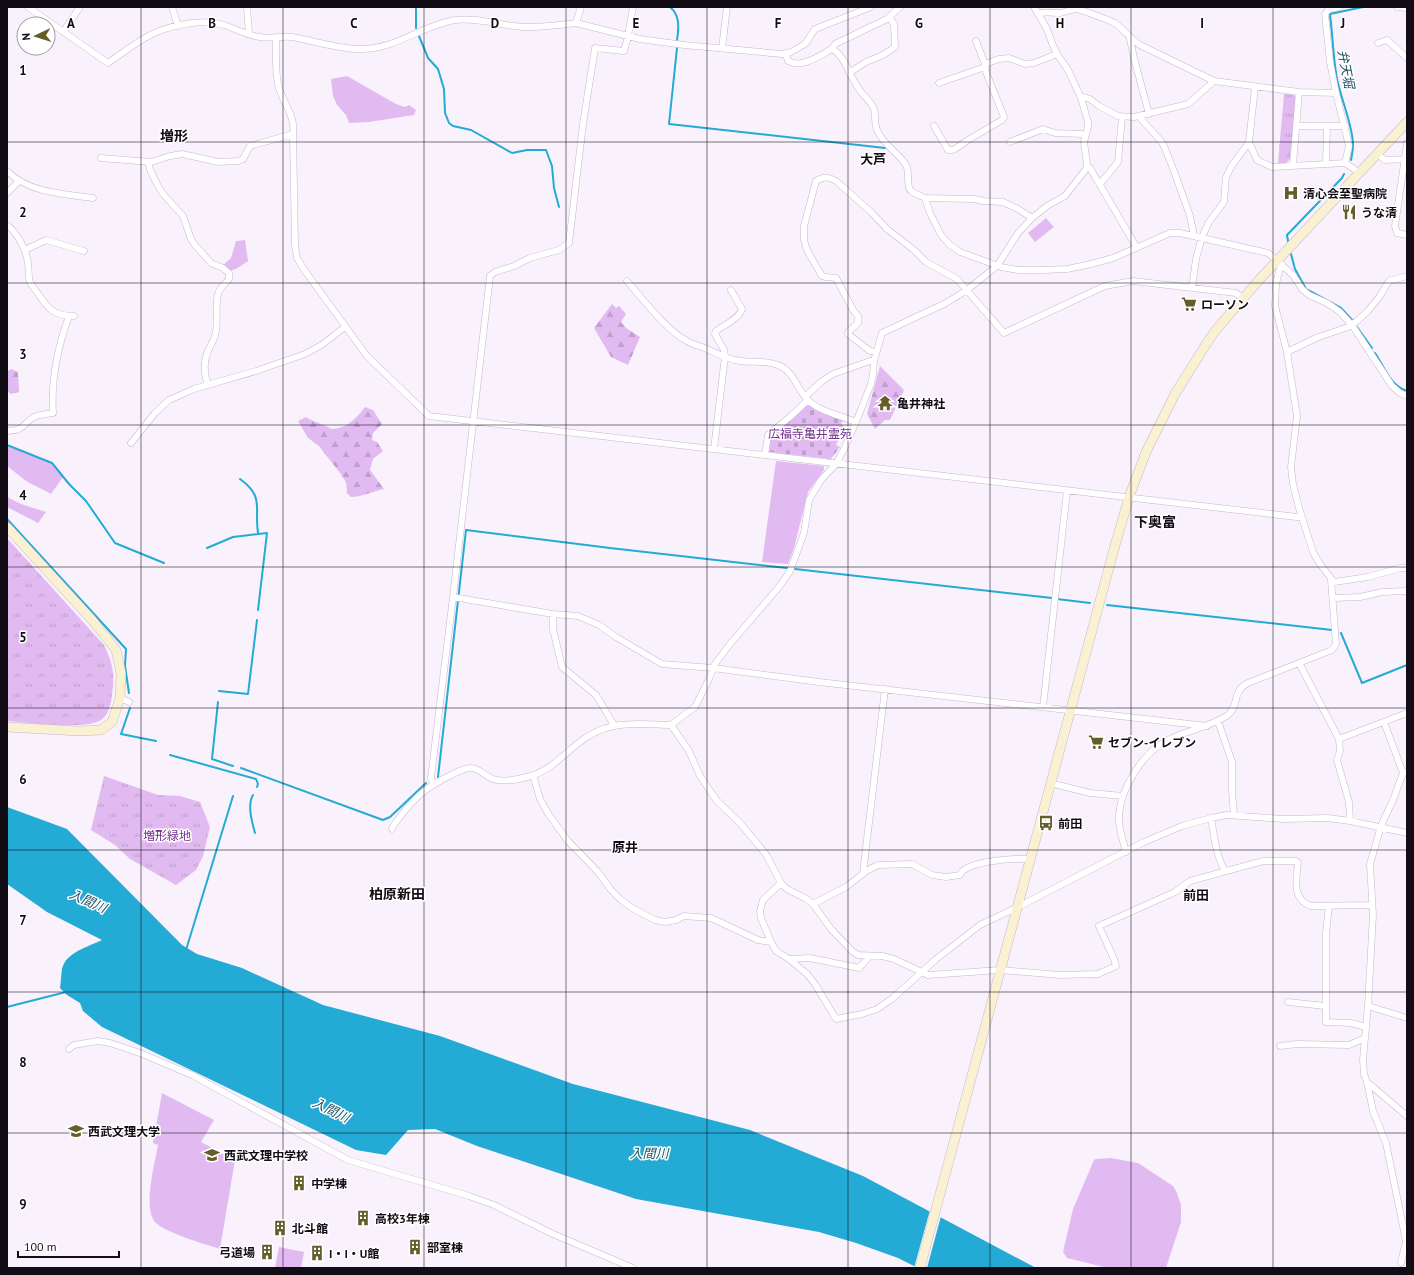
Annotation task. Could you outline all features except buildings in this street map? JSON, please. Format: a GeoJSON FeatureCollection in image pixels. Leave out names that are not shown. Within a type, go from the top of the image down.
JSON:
{"type":"FeatureCollection","features":[{"type":"Feature","properties":{"kind":"street"},"geometry":{"type":"LineString","coordinates":[[28,7],[108,63],[151,35],[178,26],[208,23],[223,25],[258,37],[290,37],[345,48],[362,49],[385,45],[455,20],[471,20],[527,27],[576,23],[579,25],[640,39],[684,45],[786,54],[805,44],[815,29],[871,7]]}},
{"type":"Feature","properties":{"kind":"street"},"geometry":{"type":"LineString","coordinates":[[63,32],[80,7]]}},
{"type":"Feature","properties":{"kind":"street"},"geometry":{"type":"LineString","coordinates":[[172,7],[178,26]]}},
{"type":"Feature","properties":{"kind":"street"},"geometry":{"type":"LineString","coordinates":[[247,7],[249,34]]}},
{"type":"Feature","properties":{"kind":"street"},"geometry":{"type":"LineString","coordinates":[[576,23],[581,7]]}},
{"type":"Feature","properties":{"kind":"street"},"geometry":{"type":"LineString","coordinates":[[433,784],[431,778],[490,276],[495,272],[514,266],[530,258],[559,250],[569,243],[583,124],[595,48],[624,51],[633,7]]}},
{"type":"Feature","properties":{"kind":"street"},"geometry":{"type":"LineString","coordinates":[[722,48],[727,7]]}},
{"type":"Feature","properties":{"kind":"street"},"geometry":{"type":"LineString","coordinates":[[786,54],[788,62],[792,64],[814,59],[832,49],[836,44],[889,17],[900,7]]}},
{"type":"Feature","properties":{"kind":"street"},"geometry":{"type":"LineString","coordinates":[[392,829],[409,805],[421,793],[433,784],[463,769],[477,769],[493,779],[504,780],[533,775],[542,771],[584,739],[601,729],[614,725],[627,724],[671,725],[695,707],[713,668],[730,644],[779,587],[790,568],[804,533],[809,500],[821,480],[836,464],[856,422],[871,384],[874,361],[882,333],[946,303],[967,290],[997,266],[1018,233],[1032,218],[1047,206],[1065,196],[1087,167],[1084,142],[1088,122],[1068,70],[1057,54],[1047,29],[1034,7]]}},
{"type":"Feature","properties":{"kind":"street"},"geometry":{"type":"LineString","coordinates":[[1340,7],[1329,9],[1325,14],[1330,62],[1349,146],[1345,163]]}},
{"type":"Feature","properties":{"kind":"street"},"geometry":{"type":"LineString","coordinates":[[1397,7],[1407,8]]}},
{"type":"Feature","properties":{"kind":"street"},"geometry":{"type":"LineString","coordinates":[[1038,14],[1076,9],[1110,20],[1117,24],[1130,39],[1140,45],[1214,81],[1299,92],[1336,93]]}},
{"type":"Feature","properties":{"kind":"street"},"geometry":{"type":"LineString","coordinates":[[849,73],[866,62],[883,55],[895,47],[894,24],[889,17]]}},
{"type":"Feature","properties":{"kind":"street"},"geometry":{"type":"LineString","coordinates":[[276,37],[278,86],[294,126],[295,252],[297,258],[367,356],[429,416],[1128,498],[1297,517],[1301,516]]}},
{"type":"Feature","properties":{"kind":"street"},"geometry":{"type":"LineString","coordinates":[[1130,39],[1149,114]]}},
{"type":"Feature","properties":{"kind":"street"},"geometry":{"type":"LineString","coordinates":[[1378,43],[1388,40],[1407,58]]}},
{"type":"Feature","properties":{"kind":"street"},"geometry":{"type":"LineString","coordinates":[[934,126],[948,150],[952,150],[1002,120],[1004,117],[993,91],[976,41]]}},
{"type":"Feature","properties":{"kind":"street"},"geometry":{"type":"LineString","coordinates":[[832,49],[835,50],[840,56],[859,90],[874,108],[876,129],[884,142],[905,164],[909,171],[909,187],[911,191],[925,198],[975,198],[983,201],[1003,202],[1032,218]]}},
{"type":"Feature","properties":{"kind":"street"},"geometry":{"type":"LineString","coordinates":[[939,83],[985,66],[999,59],[1009,58],[1025,64],[1034,63],[1057,54]]}},
{"type":"Feature","properties":{"kind":"street"},"geometry":{"type":"LineString","coordinates":[[1080,98],[1084,97],[1090,99],[1103,109],[1122,117],[1141,116],[1188,104],[1214,81]]}},
{"type":"Feature","properties":{"kind":"street"},"geometry":{"type":"LineString","coordinates":[[1255,87],[1249,142],[1256,160],[1272,166],[1345,163],[1360,173]]}},
{"type":"Feature","properties":{"kind":"street"},"geometry":{"type":"LineString","coordinates":[[1293,165],[1299,92]]}},
{"type":"Feature","properties":{"kind":"street"},"geometry":{"type":"LineString","coordinates":[[1141,116],[1141,119],[1164,146],[1190,216],[1194,236]]}},
{"type":"Feature","properties":{"kind":"street"},"geometry":{"type":"LineString","coordinates":[[1100,184],[1118,162],[1122,117]]}},
{"type":"Feature","properties":{"kind":"street"},"geometry":{"type":"LineString","coordinates":[[1296,126],[1345,126]]}},
{"type":"Feature","properties":{"kind":"street"},"geometry":{"type":"LineString","coordinates":[[920,1268],[1128,498],[1146,452],[1175,394],[1212,336],[1243,299],[1280,262],[1377,154],[1406,126]]}},
{"type":"Feature","properties":{"kind":"street"},"geometry":{"type":"LineString","coordinates":[[1326,163],[1327,127]]}},
{"type":"Feature","properties":{"kind":"street"},"geometry":{"type":"LineString","coordinates":[[1010,142],[1043,130],[1055,134],[1082,134],[1085,136]]}},
{"type":"Feature","properties":{"kind":"street"},"geometry":{"type":"LineString","coordinates":[[101,158],[148,162],[182,154],[218,162],[240,161],[243,159],[247,149],[250,146],[293,134]]}},
{"type":"Feature","properties":{"kind":"street"},"geometry":{"type":"LineString","coordinates":[[1192,288],[1196,259],[1202,238],[1209,222],[1224,202],[1226,177],[1231,167],[1249,142]]}},
{"type":"Feature","properties":{"kind":"street"},"geometry":{"type":"LineString","coordinates":[[1407,143],[1404,182],[1395,226],[1397,232],[1407,235]]}},
{"type":"Feature","properties":{"kind":"street"},"geometry":{"type":"LineString","coordinates":[[1377,154],[1385,160],[1406,159]]}},
{"type":"Feature","properties":{"kind":"street"},"geometry":{"type":"LineString","coordinates":[[148,162],[151,172],[163,194],[183,216],[191,239],[195,245],[211,263],[223,268],[229,273],[229,279],[223,285],[218,295],[215,337],[207,352],[205,376],[208,385]]}},
{"type":"Feature","properties":{"kind":"street"},"geometry":{"type":"LineString","coordinates":[[1087,167],[1090,168],[1100,184],[1137,248]]}},
{"type":"Feature","properties":{"kind":"street"},"geometry":{"type":"LineString","coordinates":[[7,171],[19,181],[46,191],[93,198]]}},
{"type":"Feature","properties":{"kind":"street"},"geometry":{"type":"LineString","coordinates":[[876,352],[870,351],[848,334],[858,323],[858,316],[853,310],[836,278],[822,276],[806,247],[804,226],[810,209],[816,181],[825,177],[836,181],[854,196],[898,239],[914,250],[926,262],[953,276],[1004,333],[1105,286],[1133,281],[1236,293],[1243,299]]}},
{"type":"Feature","properties":{"kind":"street"},"geometry":{"type":"LineString","coordinates":[[7,194],[19,181]]}},
{"type":"Feature","properties":{"kind":"street"},"geometry":{"type":"LineString","coordinates":[[925,198],[938,229],[950,245],[960,252],[997,266],[1018,270],[1066,269],[1113,258],[1170,233],[1180,233],[1268,253],[1294,275],[1302,289],[1309,295],[1327,303],[1340,312],[1352,325],[1392,386],[1400,393],[1407,396]]}},
{"type":"Feature","properties":{"kind":"street"},"geometry":{"type":"LineString","coordinates":[[7,225],[13,231],[25,250],[30,279],[40,296],[50,310],[59,314],[71,316],[60,343],[52,389],[53,413],[36,416],[20,430],[7,431]]}},
{"type":"Feature","properties":{"kind":"street"},"geometry":{"type":"LineString","coordinates":[[25,250],[46,240],[84,251]]}},
{"type":"Feature","properties":{"kind":"street"},"geometry":{"type":"LineString","coordinates":[[1126,852],[1118,817],[1123,796],[1132,777],[1142,763],[1156,748],[1167,741],[1207,726],[1230,714],[1236,703],[1236,698],[1240,689],[1248,683],[1332,650],[1336,644],[1332,580],[1313,552],[1301,516],[1293,484],[1291,467],[1297,416],[1287,352],[1275,306],[1276,284],[1280,262]]}},
{"type":"Feature","properties":{"kind":"street"},"geometry":{"type":"LineString","coordinates":[[1287,352],[1316,338],[1352,325],[1368,311],[1389,282],[1407,276]]}},
{"type":"Feature","properties":{"kind":"street"},"geometry":{"type":"LineString","coordinates":[[627,281],[670,330],[687,342],[740,361],[763,361],[781,366],[792,376],[806,399],[823,411],[856,422]]}},
{"type":"Feature","properties":{"kind":"street"},"geometry":{"type":"LineString","coordinates":[[714,449],[725,356],[724,350],[715,334],[716,331],[742,312],[742,309],[731,290]]}},
{"type":"Feature","properties":{"kind":"street"},"geometry":{"type":"LineString","coordinates":[[131,443],[168,400],[194,389],[256,371],[305,354],[346,328]]}},
{"type":"Feature","properties":{"kind":"street"},"geometry":{"type":"LineString","coordinates":[[765,455],[768,435],[791,416],[822,381],[833,374],[870,361],[874,361]]}},
{"type":"Feature","properties":{"kind":"street"},"geometry":{"type":"LineString","coordinates":[[1043,707],[1067,491]]}},
{"type":"Feature","properties":{"kind":"street"},"geometry":{"type":"LineString","coordinates":[[7,528],[92,620],[116,650],[121,673],[120,698],[112,722],[101,730],[79,731],[7,727]]}},
{"type":"Feature","properties":{"kind":"street"},"geometry":{"type":"LineString","coordinates":[[1332,580],[1334,582],[1368,577],[1400,568],[1407,568]]}},
{"type":"Feature","properties":{"kind":"street"},"geometry":{"type":"LineString","coordinates":[[1333,598],[1360,597],[1382,592],[1407,591]]}},
{"type":"Feature","properties":{"kind":"street"},"geometry":{"type":"LineString","coordinates":[[453,597],[553,614],[578,616],[600,625],[616,637],[662,664],[713,668],[819,682],[1207,726]]}},
{"type":"Feature","properties":{"kind":"street"},"geometry":{"type":"LineString","coordinates":[[553,614],[553,629],[562,666],[596,696],[614,725]]}},
{"type":"Feature","properties":{"kind":"street"},"geometry":{"type":"LineString","coordinates":[[1299,663],[1340,739],[1340,751],[1337,760],[1349,802],[1350,821]]}},
{"type":"Feature","properties":{"kind":"street"},"geometry":{"type":"LineString","coordinates":[[863,873],[885,689]]}},
{"type":"Feature","properties":{"kind":"street"},"geometry":{"type":"LineString","coordinates":[[120,698],[130,702]]}},
{"type":"Feature","properties":{"kind":"street"},"geometry":{"type":"LineString","coordinates":[[1340,739],[1407,713]]}},
{"type":"Feature","properties":{"kind":"street"},"geometry":{"type":"LineString","coordinates":[[1218,721],[1232,762],[1234,815]]}},
{"type":"Feature","properties":{"kind":"street"},"geometry":{"type":"LineString","coordinates":[[1384,722],[1405,772],[1381,826],[1370,864],[1372,905],[1368,1006],[1363,1059],[1364,1074],[1373,1111],[1386,1142],[1404,1230],[1406,1241],[1401,1263]]}},
{"type":"Feature","properties":{"kind":"street"},"geometry":{"type":"LineString","coordinates":[[671,725],[689,751],[700,776],[717,801],[760,847],[767,856],[781,883],[787,889],[813,904],[831,929],[852,951],[858,955],[882,956],[894,959],[928,975],[1098,974],[1116,966],[1099,926],[1175,892],[1190,881],[1263,861],[1296,861],[1298,863],[1296,880],[1298,897],[1301,901],[1310,906],[1372,905]]}},
{"type":"Feature","properties":{"kind":"street"},"geometry":{"type":"LineString","coordinates":[[533,775],[540,799],[549,816],[568,841],[598,872],[611,890],[632,908],[655,920],[665,922],[676,920],[684,916],[711,918],[758,940],[771,942]]}},
{"type":"Feature","properties":{"kind":"street"},"geometry":{"type":"LineString","coordinates":[[1050,784],[1090,793],[1123,796]]}},
{"type":"Feature","properties":{"kind":"street"},"geometry":{"type":"LineString","coordinates":[[781,883],[766,896],[761,905],[761,918],[776,951],[789,959],[815,984],[836,1019],[862,1014],[877,1009],[893,998],[980,925],[1161,834],[1211,818],[1227,815],[1283,819],[1328,818],[1381,826],[1407,832]]}},
{"type":"Feature","properties":{"kind":"street"},"geometry":{"type":"LineString","coordinates":[[1211,818],[1217,849],[1225,871]]}},
{"type":"Feature","properties":{"kind":"street"},"geometry":{"type":"LineString","coordinates":[[813,904],[846,887],[863,873],[878,864],[912,864],[932,875],[946,876],[960,875],[964,869],[997,860],[1030,859]]}},
{"type":"Feature","properties":{"kind":"street"},"geometry":{"type":"LineString","coordinates":[[1329,906],[1326,933],[1326,1022],[1351,1023],[1366,1027]]}},
{"type":"Feature","properties":{"kind":"street"},"geometry":{"type":"LineString","coordinates":[[789,959],[810,958],[859,968],[870,956]]}},
{"type":"Feature","properties":{"kind":"street"},"geometry":{"type":"LineString","coordinates":[[1288,1002],[1325,1006]]}},
{"type":"Feature","properties":{"kind":"street"},"geometry":{"type":"LineString","coordinates":[[1368,1006],[1407,1018]]}},
{"type":"Feature","properties":{"kind":"street"},"geometry":{"type":"LineString","coordinates":[[1280,1046],[1297,1044],[1349,1045],[1365,1038]]}},
{"type":"Feature","properties":{"kind":"street"},"geometry":{"type":"LineString","coordinates":[[69,1049],[74,1045],[98,1041],[110,1043],[148,1056],[192,1075],[348,1160],[469,1196],[494,1205],[553,1234],[633,1268]]}},
{"type":"Feature","properties":{"kind":"street"},"geometry":{"type":"LineString","coordinates":[[1367,1082],[1407,1116]]}},
{"type":"Feature","properties":{"kind":"green space"},"geometry":{"type":"Polygon","coordinates":[[[347,76],[396,104],[405,107],[409,105],[416,110],[414,115],[369,122],[349,123],[346,115],[337,105],[333,96],[331,79],[347,76]]]}},
{"type":"Feature","properties":{"kind":"green space"},"geometry":{"type":"Polygon","coordinates":[[[1284,94],[1294,95],[1296,98],[1290,159],[1286,163],[1278,163],[1284,94]]]}},
{"type":"Feature","properties":{"kind":"green space"},"geometry":{"type":"Polygon","coordinates":[[[1046,218],[1054,227],[1035,242],[1028,233],[1046,218]]]}},
{"type":"Feature","properties":{"kind":"green space"},"geometry":{"type":"Polygon","coordinates":[[[245,240],[248,261],[236,269],[229,271],[222,266],[231,258],[236,241],[245,240]]]}},
{"type":"Feature","properties":{"kind":"green space"},"geometry":{"type":"Polygon","coordinates":[[[612,304],[616,308],[619,306],[626,314],[621,322],[626,328],[640,337],[628,365],[611,357],[594,328],[612,304]]]}},
{"type":"Feature","properties":{"kind":"green space"},"geometry":{"type":"Polygon","coordinates":[[[880,366],[904,390],[890,420],[885,420],[875,429],[867,414],[880,366]]]}},
{"type":"Feature","properties":{"kind":"green space"},"geometry":{"type":"Polygon","coordinates":[[[12,369],[18,372],[19,392],[11,394],[7,391],[7,371],[12,369]]]}},
{"type":"Feature","properties":{"kind":"green space","name":"広福寺亀井霊苑"},"geometry":{"type":"Polygon","coordinates":[[[807,403],[832,415],[833,417],[836,416],[846,419],[845,422],[843,421],[841,423],[844,427],[836,445],[840,447],[831,459],[768,452],[768,437],[807,403]]]}},
{"type":"Feature","properties":{"kind":"green space"},"geometry":{"type":"Polygon","coordinates":[[[365,407],[373,410],[382,424],[373,433],[372,440],[377,442],[383,451],[373,459],[370,470],[384,489],[351,497],[347,493],[346,482],[340,473],[319,446],[308,438],[298,421],[306,417],[331,429],[336,429],[346,425],[358,416],[365,407]]]}},
{"type":"Feature","properties":{"kind":"green space"},"geometry":{"type":"Polygon","coordinates":[[[7,446],[50,462],[63,477],[51,494],[26,481],[7,466],[7,446]]]}},
{"type":"Feature","properties":{"kind":"green space"},"geometry":{"type":"Polygon","coordinates":[[[776,461],[824,466],[824,470],[808,492],[794,548],[788,564],[762,562],[776,461]]]}},
{"type":"Feature","properties":{"kind":"green space"},"geometry":{"type":"Polygon","coordinates":[[[7,495],[9,498],[21,504],[46,512],[38,523],[7,507],[7,495]]]}},
{"type":"Feature","properties":{"kind":"green space"},"geometry":{"type":"Polygon","coordinates":[[[7,538],[104,645],[111,663],[113,681],[112,698],[109,709],[104,718],[101,720],[83,725],[7,721],[7,538]]]}},
{"type":"Feature","properties":{"kind":"green space","name":"増形緑地"},"geometry":{"type":"Polygon","coordinates":[[[104,776],[158,795],[180,796],[200,802],[210,827],[203,856],[196,870],[176,885],[130,859],[115,845],[91,830],[104,776]]]}},
{"type":"Feature","properties":{"kind":"green space"},"geometry":{"type":"Polygon","coordinates":[[[162,1093],[214,1120],[201,1142],[235,1160],[220,1249],[168,1231],[156,1223],[152,1217],[150,1197],[152,1174],[158,1145],[153,1143],[162,1093]]]}},
{"type":"Feature","properties":{"kind":"green space"},"geometry":{"type":"Polygon","coordinates":[[[1111,1158],[1138,1163],[1173,1186],[1177,1193],[1181,1205],[1181,1222],[1166,1268],[1108,1268],[1067,1258],[1063,1252],[1073,1209],[1094,1160],[1111,1158]]]}},
{"type":"Feature","properties":{"kind":"green space"},"geometry":{"type":"Polygon","coordinates":[[[279,1247],[304,1252],[301,1268],[275,1268],[279,1247]]]}},
{"type":"Feature","properties":{"kind":"water","name":"入間川"},"geometry":{"type":"Polygon","coordinates":[[[7,807],[67,829],[182,945],[197,954],[242,968],[323,1005],[440,1036],[573,1084],[750,1130],[863,1176],[1036,1268],[918,1268],[898,1258],[819,1232],[636,1199],[477,1146],[435,1129],[408,1130],[386,1155],[356,1150],[102,1027],[83,1011],[80,1003],[67,995],[60,988],[62,969],[64,963],[73,954],[102,940],[47,912],[7,884],[7,807]]]}},
{"type":"Feature","properties":{"kind":"pier"},"geometry":{"type":"Polygon","coordinates":[[[930,1210],[941,1216],[927,1268],[914,1268],[930,1210]]]}},
{"type":"Feature","properties":{"kind":"waterway"},"geometry":{"type":"LineString","coordinates":[[416,7],[416,28]]}},
{"type":"Feature","properties":{"kind":"waterway"},"geometry":{"type":"LineString","coordinates":[[670,7],[676,14],[677,18],[677,40]]}},
{"type":"Feature","properties":{"kind":"waterway","name":"弁天堀"},"geometry":{"type":"LineString","coordinates":[[1351,160],[1353,147],[1352,138],[1349,121],[1337,79],[1330,14],[1363,7]]}},
{"type":"Feature","properties":{"kind":"waterway"},"geometry":{"type":"LineString","coordinates":[[419,36],[428,58],[438,69],[444,89],[445,113],[449,123],[453,126],[471,130],[512,153],[527,150],[546,150],[552,166],[554,188],[559,207]]}},
{"type":"Feature","properties":{"kind":"waterway"},"geometry":{"type":"LineString","coordinates":[[677,48],[669,124],[885,148]]}},
{"type":"Feature","properties":{"kind":"waterway","name":"弁天堀"},"geometry":{"type":"LineString","coordinates":[[1288,241],[1287,235],[1342,178],[1344,174]]}},
{"type":"Feature","properties":{"kind":"waterway","name":"弁天堀"},"geometry":{"type":"LineString","coordinates":[[1291,254],[1295,269],[1306,289],[1341,308],[1353,321]]}},
{"type":"Feature","properties":{"kind":"waterway","name":"弁天堀"},"geometry":{"type":"LineString","coordinates":[[1357,327],[1372,348]]}},
{"type":"Feature","properties":{"kind":"waterway","name":"弁天堀"},"geometry":{"type":"LineString","coordinates":[[1375,353],[1388,375],[1396,385],[1407,391]]}},
{"type":"Feature","properties":{"kind":"waterway"},"geometry":{"type":"LineString","coordinates":[[7,445],[52,463],[69,484],[86,501],[115,543],[164,563]]}},
{"type":"Feature","properties":{"kind":"waterway"},"geometry":{"type":"LineString","coordinates":[[240,479],[248,485],[256,497],[258,533]]}},
{"type":"Feature","properties":{"kind":"waterway"},"geometry":{"type":"LineString","coordinates":[[7,519],[126,649],[125,666],[129,693]]}},
{"type":"Feature","properties":{"kind":"waterway"},"geometry":{"type":"LineString","coordinates":[[438,777],[466,530],[610,548],[1052,598]]}},
{"type":"Feature","properties":{"kind":"waterway"},"geometry":{"type":"LineString","coordinates":[[207,548],[233,537],[267,533],[258,610]]}},
{"type":"Feature","properties":{"kind":"waterway"},"geometry":{"type":"LineString","coordinates":[[1057,599],[1090,603]]}},
{"type":"Feature","properties":{"kind":"waterway"},"geometry":{"type":"LineString","coordinates":[[1107,605],[1332,630]]}},
{"type":"Feature","properties":{"kind":"waterway"},"geometry":{"type":"LineString","coordinates":[[219,691],[248,694],[257,620]]}},
{"type":"Feature","properties":{"kind":"waterway"},"geometry":{"type":"LineString","coordinates":[[1341,633],[1362,683],[1407,665]]}},
{"type":"Feature","properties":{"kind":"waterway"},"geometry":{"type":"LineString","coordinates":[[218,702],[212,759],[233,766]]}},
{"type":"Feature","properties":{"kind":"waterway"},"geometry":{"type":"LineString","coordinates":[[130,708],[121,734],[156,741]]}},
{"type":"Feature","properties":{"kind":"waterway"},"geometry":{"type":"LineString","coordinates":[[170,755],[256,779],[258,784],[257,787]]}},
{"type":"Feature","properties":{"kind":"waterway"},"geometry":{"type":"LineString","coordinates":[[241,768],[383,820],[390,817],[426,783]]}},
{"type":"Feature","properties":{"kind":"waterway"},"geometry":{"type":"LineString","coordinates":[[253,795],[250,809],[255,833]]}},
{"type":"Feature","properties":{"kind":"waterway"},"geometry":{"type":"LineString","coordinates":[[186,950],[233,796]]}},
{"type":"Feature","properties":{"kind":"waterway"},"geometry":{"type":"LineString","coordinates":[[7,1007],[66,992]]}},
{"type":"Feature","properties":{"kind":"place","name":"清心会至聖病院"},"geometry":{"type":"Point","coordinates":[1291,193]}},
{"type":"Feature","properties":{"kind":"place","name":"うな清"},"geometry":{"type":"Point","coordinates":[1349,212]}},
{"type":"Feature","properties":{"kind":"place","name":"ローソン"},"geometry":{"type":"Point","coordinates":[1189,304]}},
{"type":"Feature","properties":{"kind":"place","name":"亀井神社"},"geometry":{"type":"Point","coordinates":[885,403]}},
{"type":"Feature","properties":{"kind":"place","name":"セブン-イレブン"},"geometry":{"type":"Point","coordinates":[1096,742]}},
{"type":"Feature","properties":{"kind":"place","name":"前田"},"geometry":{"type":"Point","coordinates":[1046,823]}},
{"type":"Feature","properties":{"kind":"place","name":"西武文理大学"},"geometry":{"type":"Point","coordinates":[76,1131]}},
{"type":"Feature","properties":{"kind":"place","name":"西武文理中学校"},"geometry":{"type":"Point","coordinates":[212,1155]}},
{"type":"Feature","properties":{"kind":"place","name":"中学棟"},"geometry":{"type":"Point","coordinates":[299,1183]}},
{"type":"Feature","properties":{"kind":"place","name":"高校3年棟"},"geometry":{"type":"Point","coordinates":[363,1218]}},
{"type":"Feature","properties":{"kind":"place","name":"北斗館"},"geometry":{"type":"Point","coordinates":[280,1228]}},
{"type":"Feature","properties":{"kind":"place","name":"部室棟"},"geometry":{"type":"Point","coordinates":[415,1247]}},
{"type":"Feature","properties":{"kind":"place","name":"弓道場"},"geometry":{"type":"Point","coordinates":[267,1252]}},
{"type":"Feature","properties":{"kind":"place","name":"I・I・U館"},"geometry":{"type":"Point","coordinates":[317,1253]}},
{"type":"Feature","properties":{"kind":"district","name":"増形"},"geometry":{"type":"Point","coordinates":[174,136]}},
{"type":"Feature","properties":{"kind":"district","name":"大芦"},"geometry":{"type":"Point","coordinates":[873,159]}},
{"type":"Feature","properties":{"kind":"district","name":"下奥富"},"geometry":{"type":"Point","coordinates":[1155,522]}},
{"type":"Feature","properties":{"kind":"district","name":"原井"},"geometry":{"type":"Point","coordinates":[625,847]}},
{"type":"Feature","properties":{"kind":"district","name":"柏原新田"},"geometry":{"type":"Point","coordinates":[397,894]}},
{"type":"Feature","properties":{"kind":"district","name":"前田"},"geometry":{"type":"Point","coordinates":[1196,895]}}]}
